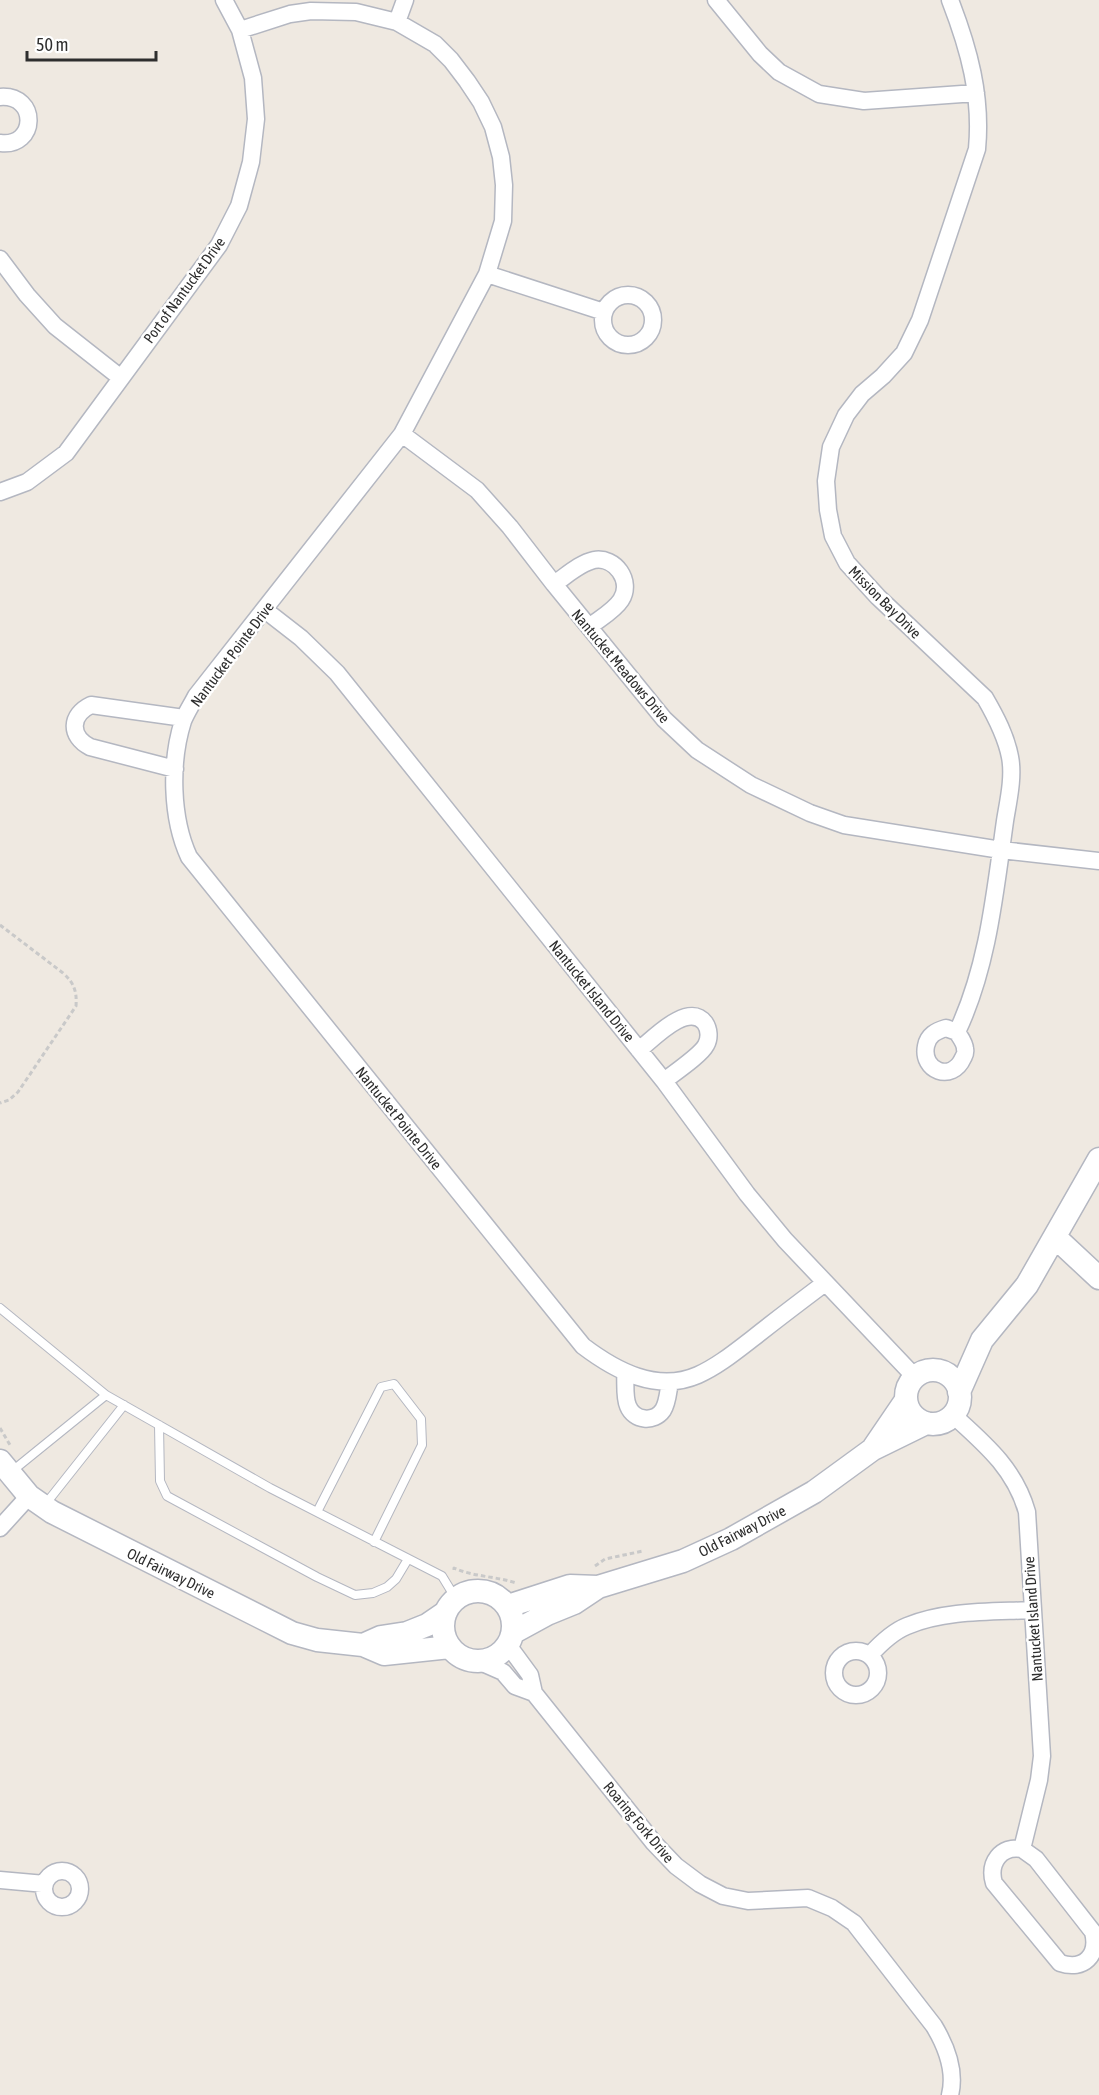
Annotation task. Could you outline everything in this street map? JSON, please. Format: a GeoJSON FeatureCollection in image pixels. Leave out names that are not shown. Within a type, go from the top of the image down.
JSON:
{"type":"FeatureCollection","features":[{"type":"Feature","properties":{"kind":"street","name":"Port of Nantucket Drive"},"geometry":{"type":"LineString","coordinates":[[0,492],[27,482],[66,453],[219,245],[239,206],[251,162],[256,119],[253,78],[240,30],[224,0]]}},
{"type":"Feature","properties":{"kind":"street"},"geometry":{"type":"LineString","coordinates":[[397,22],[405,0]]}},
{"type":"Feature","properties":{"kind":"street"},"geometry":{"type":"LineString","coordinates":[[716,0],[760,54],[779,72],[819,94],[871,101],[976,93]]}},
{"type":"Feature","properties":{"kind":"street","name":"Mission Bay Drive"},"geometry":{"type":"LineString","coordinates":[[950,0],[966,41],[976,93],[979,122],[976,149],[920,320],[904,353],[862,394],[846,415],[831,447],[826,481],[833,536],[847,563],[879,597],[985,698],[996,718],[1011,759],[1001,850],[983,953],[969,1007],[957,1032]]}},
{"type":"Feature","properties":{"kind":"street","name":"Nantucket Pointe Drive"},"geometry":{"type":"LineString","coordinates":[[240,30],[290,14],[358,6],[397,22],[435,44],[452,60],[481,102],[493,127],[501,157],[504,184],[503,221],[487,274],[402,434],[196,696],[184,718],[177,742],[175,806],[182,842],[189,857],[584,1346],[603,1361],[625,1373],[648,1380],[670,1382],[697,1375],[724,1360],[825,1283]]}},
{"type":"Feature","properties":{"kind":"street"},"geometry":{"type":"LineString","coordinates":[[0,97],[17,99],[28,111],[29,119],[28,127],[18,140],[0,143]]}},
{"type":"Feature","properties":{"kind":"street"},"geometry":{"type":"LineString","coordinates":[[0,259],[27,295],[55,326],[121,378]]}},
{"type":"Feature","properties":{"kind":"street"},"geometry":{"type":"LineString","coordinates":[[487,274],[604,312]]}},
{"type":"Feature","properties":{"kind":"street","name":"Nantucket Meadows Drive"},"geometry":{"type":"LineString","coordinates":[[402,434],[477,490],[510,527],[664,719],[697,750],[751,785],[810,813],[844,825],[1001,850],[1099,861]]}},
{"type":"Feature","properties":{"kind":"street"},"geometry":{"type":"LineString","coordinates":[[554,584],[587,562],[596,560],[605,560],[620,570],[625,582],[625,591],[621,600],[589,627]]}},
{"type":"Feature","properties":{"kind":"street","name":"Nantucket Island Drive"},"geometry":{"type":"LineString","coordinates":[[265,610],[301,638],[337,673],[664,1081],[747,1194],[785,1240],[915,1377]]}},
{"type":"Feature","properties":{"kind":"street"},"geometry":{"type":"LineString","coordinates":[[175,769],[90,747],[77,737],[75,722],[84,708],[99,705],[184,718]]}},
{"type":"Feature","properties":{"kind":"street"},"geometry":{"type":"LineString","coordinates":[[639,1050],[681,1017],[694,1016],[705,1024],[709,1032],[706,1046],[664,1081]]}},
{"type":"Feature","properties":{"kind":"street"},"geometry":{"type":"LineString","coordinates":[[959,1392],[952,1378],[938,1370],[930,1370],[915,1377],[906,1391],[906,1400],[908,1408],[920,1421],[926,1423],[937,1424],[953,1415],[958,1408],[959,1392],[982,1340],[1027,1285],[1056,1238],[1099,1159]]}},
{"type":"Feature","properties":{"kind":"street"},"geometry":{"type":"LineString","coordinates":[[1056,1238],[1099,1278]]}},
{"type":"Feature","properties":{"kind":"street"},"geometry":{"type":"LineString","coordinates":[[938,1370],[982,1340]]}},
{"type":"Feature","properties":{"kind":"street"},"geometry":{"type":"LineString","coordinates":[[625,1373],[629,1409],[644,1419],[657,1416],[662,1411],[666,1404],[670,1382]]}},
{"type":"Feature","properties":{"kind":"street","name":"Old Fairway Drive"},"geometry":{"type":"LineString","coordinates":[[873,1449],[906,1400]]}},
{"type":"Feature","properties":{"kind":"street","name":"Nantucket Island Drive"},"geometry":{"type":"LineString","coordinates":[[953,1415],[996,1455],[1021,1492],[1027,1512],[1041,1756],[1039,1780],[1022,1849]]}},
{"type":"Feature","properties":{"kind":"street","name":"Old Fairway Drive"},"geometry":{"type":"LineString","coordinates":[[508,1606],[594,1578],[683,1561],[731,1539],[814,1492],[873,1449],[926,1423]]}},
{"type":"Feature","properties":{"kind":"street","name":"Old Fairway Drive"},"geometry":{"type":"LineString","coordinates":[[7,1461],[37,1501],[69,1523],[292,1633],[333,1643],[363,1645],[384,1654],[450,1647]]}},
{"type":"Feature","properties":{"kind":"street"},"geometry":{"type":"LineString","coordinates":[[0,1528],[37,1501]]}},
{"type":"Feature","properties":{"kind":"street","name":"Old Fairway Drive"},"geometry":{"type":"LineString","coordinates":[[511,1638],[547,1614],[574,1603],[594,1578]]}},
{"type":"Feature","properties":{"kind":"street"},"geometry":{"type":"LineString","coordinates":[[475,1591],[488,1592],[499,1597],[508,1606],[513,1617],[511,1638],[498,1656],[478,1661],[467,1660],[450,1647],[443,1625],[449,1598],[475,1591]]}},
{"type":"Feature","properties":{"kind":"street","name":"Old Fairway Drive"},"geometry":{"type":"LineString","coordinates":[[363,1645],[381,1636],[407,1633],[427,1625],[449,1598]]}},
{"type":"Feature","properties":{"kind":"street"},"geometry":{"type":"LineString","coordinates":[[870,1655],[883,1641],[906,1626],[942,1616],[1033,1610]]}},
{"type":"Feature","properties":{"kind":"street","name":"Roaring Fork Drive"},"geometry":{"type":"LineString","coordinates":[[511,1638],[530,1675],[534,1693],[654,1843],[676,1866],[700,1884],[723,1896],[748,1901],[808,1898],[832,1908],[854,1923],[934,2026],[944,2043],[951,2066],[950,2095]]}},
{"type":"Feature","properties":{"kind":"street","name":"Roaring Fork Drive"},"geometry":{"type":"LineString","coordinates":[[478,1661],[503,1672],[515,1686],[534,1693]]}},
{"type":"Feature","properties":{"kind":"street"},"geometry":{"type":"LineString","coordinates":[[1022,1849],[1036,1858],[1093,1932],[1096,1941],[1095,1949],[1085,1962],[1076,1965],[1060,1963],[994,1883],[992,1867],[996,1859],[1006,1850],[1022,1849]]}},
{"type":"Feature","properties":{"kind":"street"},"geometry":{"type":"LineString","coordinates":[[0,1880],[45,1884]]}},
{"type":"Feature","properties":{"kind":"lane"},"geometry":{"type":"LineString","coordinates":[[0,1308],[106,1395],[270,1488],[442,1576],[449,1598]]}},
{"type":"Feature","properties":{"kind":"lane"},"geometry":{"type":"LineString","coordinates":[[317,1512],[381,1387],[394,1384],[421,1419],[422,1445],[374,1542]]}},
{"type":"Feature","properties":{"kind":"lane"},"geometry":{"type":"LineString","coordinates":[[7,1461],[106,1395]]}},
{"type":"Feature","properties":{"kind":"lane"},"geometry":{"type":"LineString","coordinates":[[37,1501],[124,1405]]}},
{"type":"Feature","properties":{"kind":"lane"},"geometry":{"type":"LineString","coordinates":[[159,1425],[160,1481],[167,1496],[197,1513],[355,1595],[373,1593],[387,1587],[396,1579],[408,1559]]}},
{"type":"Feature","properties":{"kind":"path"},"geometry":{"type":"LineString","coordinates":[[0,925],[63,973],[72,982],[77,995],[76,1006],[18,1092],[9,1100],[0,1103]]}},
{"type":"Feature","properties":{"kind":"path"},"geometry":{"type":"LineString","coordinates":[[0,1428],[7,1461]]}},
{"type":"Feature","properties":{"kind":"path"},"geometry":{"type":"LineString","coordinates":[[594,1578],[605,1559],[647,1551]]}},
{"type":"Feature","properties":{"kind":"path"},"geometry":{"type":"LineString","coordinates":[[449,1598],[454,1568],[470,1575],[492,1577],[518,1584]]}}]}
